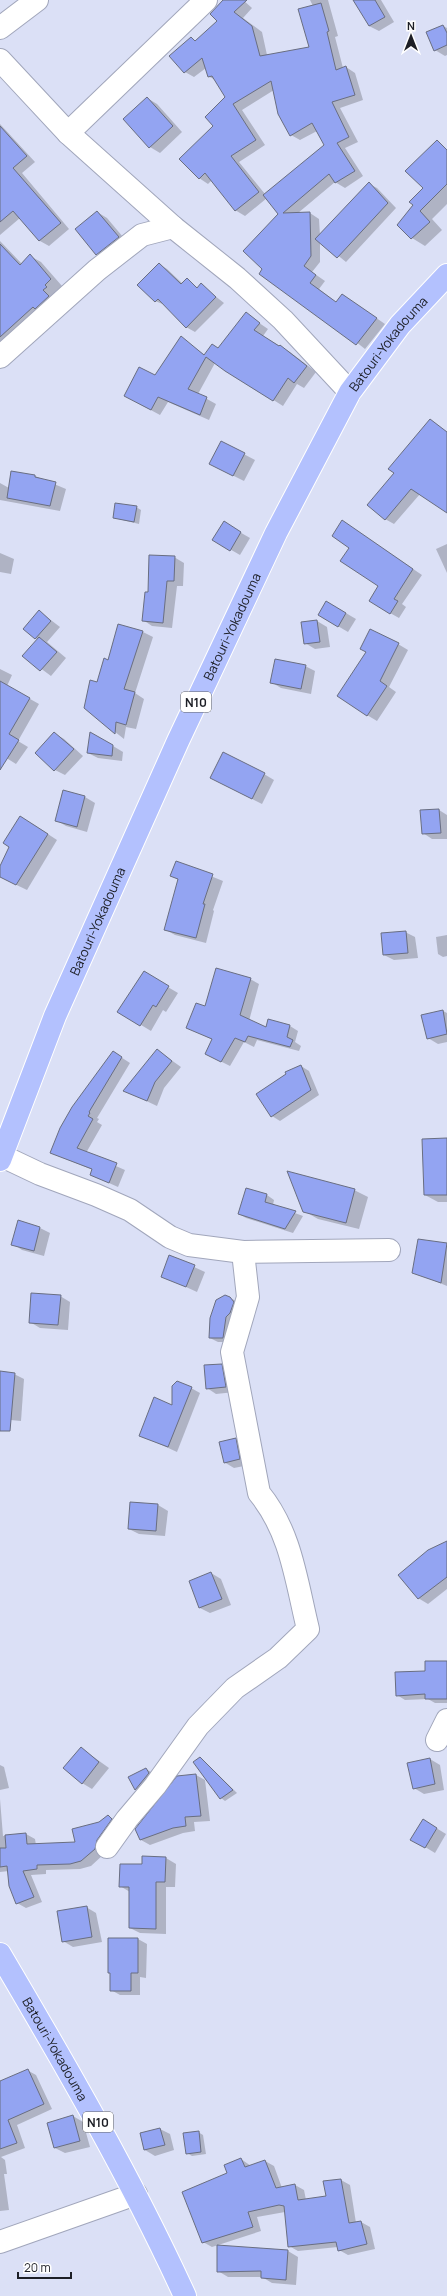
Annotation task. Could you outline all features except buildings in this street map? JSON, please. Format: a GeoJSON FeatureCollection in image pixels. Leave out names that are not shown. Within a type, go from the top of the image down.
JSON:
{"type":"FeatureCollection","features":[{"type":"Feature","properties":{"kind":"highway","name":"Batouri-Yokadouma"},"geometry":{"type":"LineString","coordinates":[[1,1158],[55,1016],[178,741],[276,533],[350,392],[400,325],[446,279]]}},
{"type":"Feature","properties":{"kind":"highway","name":"Batouri-Yokadouma"},"geometry":{"type":"LineString","coordinates":[[0,1954],[95,2116],[136,2194],[185,2296]]}},
{"type":"Feature","properties":{"kind":"street"},"geometry":{"type":"LineString","coordinates":[[0,28],[37,0]]}},
{"type":"Feature","properties":{"kind":"street"},"geometry":{"type":"LineString","coordinates":[[68,133],[206,0]]}},
{"type":"Feature","properties":{"kind":"street"},"geometry":{"type":"LineString","coordinates":[[0,60],[68,133],[173,226],[237,278],[283,320],[350,392]]}},
{"type":"Feature","properties":{"kind":"street"},"geometry":{"type":"LineString","coordinates":[[142,235],[152,206]]}},
{"type":"Feature","properties":{"kind":"street"},"geometry":{"type":"LineString","coordinates":[[0,357],[97,270],[142,235],[173,226]]}},
{"type":"Feature","properties":{"kind":"street"},"geometry":{"type":"LineString","coordinates":[[1,1158],[96,1195],[130,1210],[170,1237],[188,1245],[243,1252],[389,1250]]}},
{"type":"Feature","properties":{"kind":"street"},"geometry":{"type":"LineString","coordinates":[[107,1847],[127,1819],[155,1786],[198,1726],[235,1688],[278,1658],[308,1629],[287,1540],[273,1510],[259,1493],[232,1352],[248,1297],[243,1252]]}},
{"type":"Feature","properties":{"kind":"street"},"geometry":{"type":"LineString","coordinates":[[437,1740],[447,1720]]}},
{"type":"Feature","properties":{"kind":"street"},"geometry":{"type":"LineString","coordinates":[[0,2242],[136,2194]]}}]}
